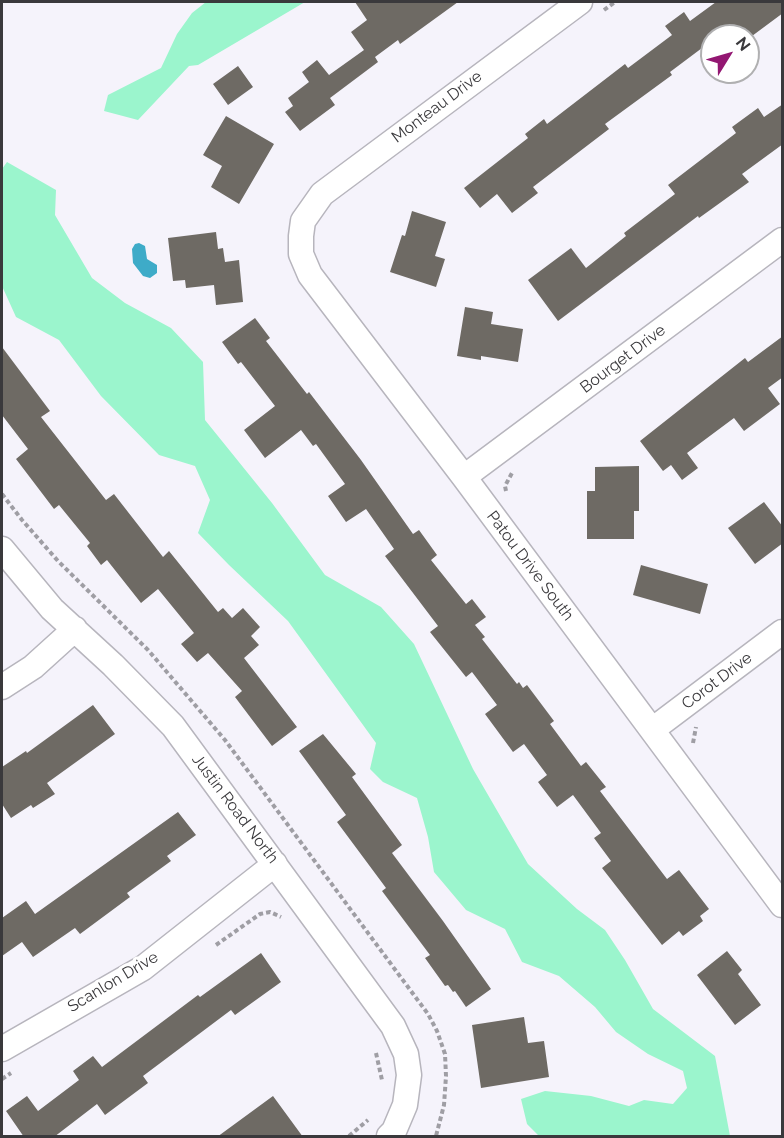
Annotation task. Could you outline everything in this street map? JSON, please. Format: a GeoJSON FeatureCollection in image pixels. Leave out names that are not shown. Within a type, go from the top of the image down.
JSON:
{"type":"FeatureCollection","features":[{"type":"Feature","properties":{"kind":"street","name":"Monteau Drive"},"geometry":{"type":"LineString","coordinates":[[303,221],[322,194],[588,9]]}},
{"type":"Feature","properties":{"kind":"street","name":"Patou Drive South"},"geometry":{"type":"LineString","coordinates":[[303,221],[300,236],[301,254],[310,275],[464,477],[783,905]]}},
{"type":"Feature","properties":{"kind":"street","name":"Bourget Drive"},"geometry":{"type":"LineString","coordinates":[[464,477],[783,240]]}},
{"type":"Feature","properties":{"kind":"street","name":"Justin Road North"},"geometry":{"type":"LineString","coordinates":[[2,549],[52,609],[173,726],[393,1026],[406,1054],[409,1075],[405,1105],[389,1137]]}},
{"type":"Feature","properties":{"kind":"street"},"geometry":{"type":"LineString","coordinates":[[2,687],[33,667],[75,629]]}},
{"type":"Feature","properties":{"kind":"street","name":"Corot Drive"},"geometry":{"type":"LineString","coordinates":[[652,730],[783,632]]}},
{"type":"Feature","properties":{"kind":"street","name":"Scanlon Drive"},"geometry":{"type":"LineString","coordinates":[[2,1049],[143,968],[275,864]]}},
{"type":"Feature","properties":{"kind":"path"},"geometry":{"type":"LineString","coordinates":[[588,9],[615,2]]}},
{"type":"Feature","properties":{"kind":"path"},"geometry":{"type":"LineString","coordinates":[[506,496],[506,486],[513,471]]}},
{"type":"Feature","properties":{"kind":"path"},"geometry":{"type":"LineString","coordinates":[[693,750],[693,737],[697,724]]}},
{"type":"Feature","properties":{"kind":"path"},"geometry":{"type":"LineString","coordinates":[[212,947],[260,914],[270,912],[279,915],[287,923]]}},
{"type":"Feature","properties":{"kind":"path"},"geometry":{"type":"LineString","coordinates":[[374,1046],[380,1066],[382,1088]]}},
{"type":"Feature","properties":{"kind":"path"},"geometry":{"type":"LineString","coordinates":[[2,1079],[19,1068]]}},
{"type":"Feature","properties":{"kind":"path"},"geometry":{"type":"LineString","coordinates":[[349,1137],[373,1116]]}},
{"type":"Feature","properties":{"kind":"green space"},"geometry":{"type":"Polygon","coordinates":[[[206,2],[305,2],[198,65],[189,66],[138,120],[104,111],[108,95],[161,68],[177,34],[192,13],[206,2]]]}},
{"type":"Feature","properties":{"kind":"green space"},"geometry":{"type":"Polygon","coordinates":[[[7,162],[56,190],[55,215],[92,278],[125,303],[171,328],[203,362],[205,420],[272,503],[325,575],[381,607],[414,644],[473,769],[528,864],[577,909],[605,930],[653,1009],[715,1056],[730,1136],[539,1136],[527,1124],[521,1099],[545,1091],[591,1096],[629,1106],[644,1100],[673,1104],[687,1088],[683,1071],[648,1054],[616,1032],[595,1007],[559,976],[522,962],[505,929],[466,910],[434,872],[428,837],[417,798],[383,782],[370,769],[376,743],[288,621],[198,533],[210,500],[195,466],[159,455],[101,396],[59,340],[16,317],[2,286],[2,169],[7,162]]]}},
{"type":"Feature","properties":{"kind":"water"},"geometry":{"type":"Polygon","coordinates":[[[135,244],[145,246],[147,259],[157,265],[157,273],[150,278],[143,276],[133,263],[132,249],[135,244]]]}},
{"type":"Feature","properties":{"kind":"building"},"geometry":{"type":"Polygon","coordinates":[[[355,2],[458,2],[400,44],[398,40],[375,57],[378,62],[330,98],[335,105],[300,131],[285,112],[293,106],[288,98],[309,82],[302,72],[317,60],[329,75],[364,50],[351,32],[367,20],[355,2]]]}},
{"type":"Feature","properties":{"kind":"building"},"geometry":{"type":"Polygon","coordinates":[[[716,2],[783,2],[783,13],[760,30],[760,24],[700,24],[700,50],[670,72],[672,75],[605,124],[609,129],[533,187],[538,193],[512,213],[497,194],[480,208],[464,188],[528,138],[525,134],[544,119],[547,124],[625,64],[628,68],[672,35],[665,26],[684,12],[690,21],[716,2]]]}},
{"type":"Feature","properties":{"kind":"building"},"geometry":{"type":"Polygon","coordinates":[[[238,66],[253,87],[228,105],[213,84],[238,66]]]}},
{"type":"Feature","properties":{"kind":"building"},"geometry":{"type":"Polygon","coordinates":[[[783,104],[783,144],[742,174],[749,182],[699,218],[698,216],[558,321],[528,280],[571,248],[586,268],[626,236],[624,233],[675,194],[668,185],[736,133],[732,127],[758,108],[764,117],[783,104]]]}},
{"type":"Feature","properties":{"kind":"building"},"geometry":{"type":"Polygon","coordinates":[[[226,116],[274,144],[239,204],[211,187],[222,166],[203,155],[226,116]]]}},
{"type":"Feature","properties":{"kind":"building"},"geometry":{"type":"Polygon","coordinates":[[[412,211],[446,222],[435,256],[445,259],[436,287],[390,272],[402,235],[405,236],[412,211]]]}},
{"type":"Feature","properties":{"kind":"building"},"geometry":{"type":"Polygon","coordinates":[[[216,232],[218,249],[223,248],[225,262],[239,260],[243,302],[216,305],[214,285],[186,288],[185,280],[173,281],[168,238],[216,232]]]}},
{"type":"Feature","properties":{"kind":"building"},"geometry":{"type":"Polygon","coordinates":[[[465,307],[493,312],[491,324],[523,329],[518,362],[481,356],[481,360],[457,356],[465,307]]]}},
{"type":"Feature","properties":{"kind":"building"},"geometry":{"type":"Polygon","coordinates":[[[255,318],[270,338],[266,341],[361,460],[413,534],[419,530],[437,555],[431,560],[466,604],[472,599],[486,617],[475,625],[485,637],[482,639],[517,684],[519,682],[523,688],[527,685],[554,721],[550,724],[581,766],[586,762],[606,787],[600,791],[667,879],[679,870],[709,909],[700,916],[703,921],[683,936],[679,931],[662,945],[602,868],[611,861],[594,838],[601,833],[573,795],[557,807],[538,782],[547,775],[524,744],[513,752],[485,714],[497,705],[472,672],[466,677],[430,632],[438,626],[385,556],[394,549],[366,509],[346,522],[328,496],[345,484],[316,444],[313,446],[301,430],[265,458],[244,430],[275,406],[241,362],[238,364],[222,342],[255,318]]]}},
{"type":"Feature","properties":{"kind":"building"},"geometry":{"type":"Polygon","coordinates":[[[783,336],[783,377],[768,388],[780,404],[744,431],[734,418],[687,453],[698,468],[682,480],[671,465],[663,471],[640,441],[745,358],[748,362],[783,336]]]}},
{"type":"Feature","properties":{"kind":"building"},"geometry":{"type":"Polygon","coordinates":[[[2,347],[50,411],[41,417],[106,500],[114,494],[163,557],[169,551],[218,612],[223,608],[232,618],[243,608],[260,627],[251,636],[259,645],[244,658],[297,727],[272,746],[235,697],[242,691],[208,653],[197,662],[181,644],[194,633],[158,589],[141,603],[107,560],[101,565],[87,546],[90,543],[59,505],[54,509],[16,459],[28,449],[2,415],[2,347]]]}},
{"type":"Feature","properties":{"kind":"building"},"geometry":{"type":"Polygon","coordinates":[[[639,466],[639,511],[634,511],[634,539],[587,539],[587,491],[595,491],[595,467],[639,466]]]}},
{"type":"Feature","properties":{"kind":"building"},"geometry":{"type":"Polygon","coordinates":[[[764,502],[783,527],[783,543],[755,564],[728,528],[764,502]]]}},
{"type":"Feature","properties":{"kind":"building"},"geometry":{"type":"Polygon","coordinates":[[[641,565],[708,584],[700,614],[633,595],[641,565]]]}},
{"type":"Feature","properties":{"kind":"building"},"geometry":{"type":"Polygon","coordinates":[[[93,705],[115,734],[47,783],[55,794],[33,808],[31,805],[11,818],[2,804],[2,767],[26,751],[27,753],[93,705]]]}},
{"type":"Feature","properties":{"kind":"building"},"geometry":{"type":"Polygon","coordinates":[[[323,734],[356,774],[352,777],[402,845],[392,853],[491,989],[466,1007],[455,991],[453,992],[448,985],[445,986],[425,958],[430,955],[382,891],[386,888],[337,822],[346,815],[299,751],[323,734]]]}},
{"type":"Feature","properties":{"kind":"building"},"geometry":{"type":"Polygon","coordinates":[[[178,812],[196,835],[167,856],[171,861],[127,893],[130,897],[80,934],[75,928],[33,957],[22,942],[2,956],[2,918],[26,901],[35,914],[178,812]]]}},
{"type":"Feature","properties":{"kind":"building"},"geometry":{"type":"Polygon","coordinates":[[[727,951],[742,970],[738,974],[761,1005],[735,1025],[697,975],[727,951]]]}},
{"type":"Feature","properties":{"kind":"building"},"geometry":{"type":"Polygon","coordinates":[[[261,953],[281,982],[235,1015],[231,1010],[143,1076],[148,1083],[105,1115],[97,1104],[54,1137],[24,1137],[6,1111],[27,1096],[38,1111],[79,1080],[73,1071],[93,1056],[102,1067],[198,995],[200,997],[261,953]]]}},
{"type":"Feature","properties":{"kind":"building"},"geometry":{"type":"Polygon","coordinates":[[[524,1017],[528,1043],[544,1041],[549,1077],[481,1088],[472,1025],[524,1017]]]}},
{"type":"Feature","properties":{"kind":"building"},"geometry":{"type":"Polygon","coordinates":[[[273,1096],[303,1137],[217,1137],[273,1096]]]}}]}
